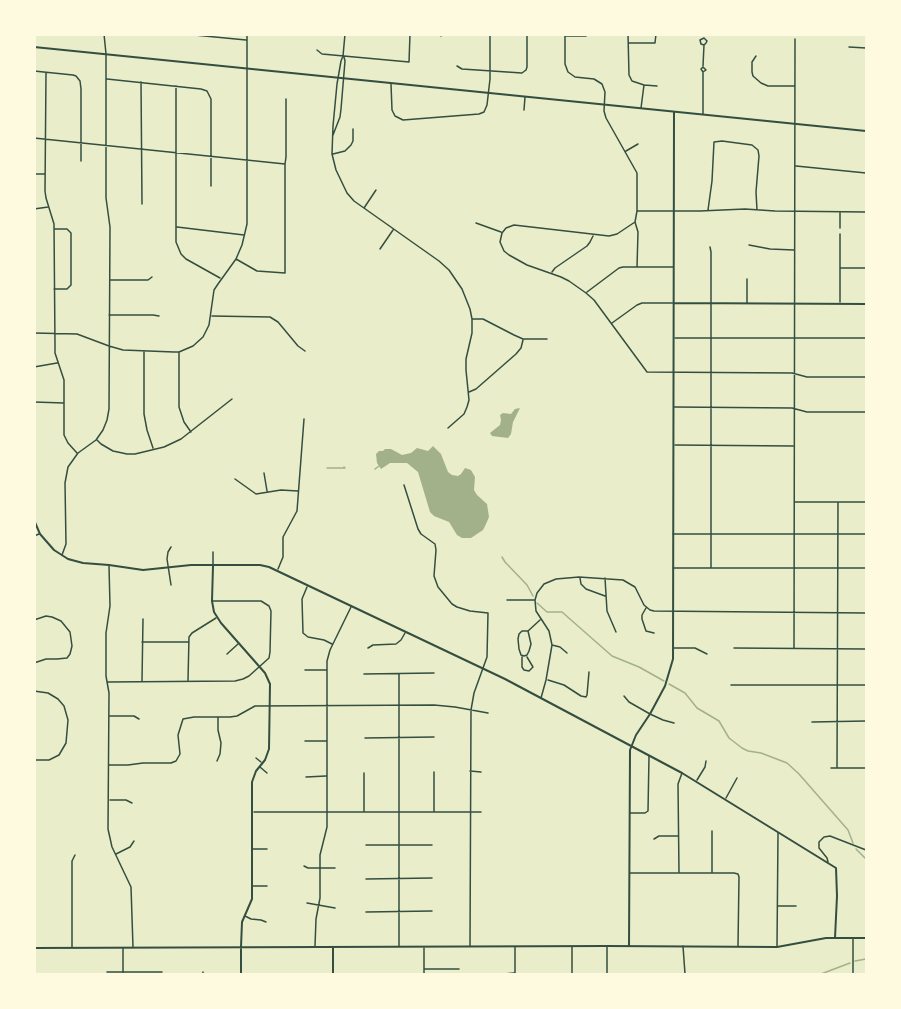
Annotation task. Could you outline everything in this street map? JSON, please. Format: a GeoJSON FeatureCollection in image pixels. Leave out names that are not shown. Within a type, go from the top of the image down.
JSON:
{"type":"FeatureCollection","features":[{"type":"Feature","properties":{"kind":"street"},"geometry":{"type":"LineString","coordinates":[[62,556],[66,544],[66,475],[72,460],[96,440],[103,430],[110,409],[110,228],[106,198],[104,34]]}},
{"type":"Feature","properties":{"kind":"street"},"geometry":{"type":"LineString","coordinates":[[184,34],[247,40]]}},
{"type":"Feature","properties":{"kind":"street"},"geometry":{"type":"LineString","coordinates":[[34,333],[78,334],[109,346],[144,352],[179,352],[193,346],[203,337],[209,326],[214,290],[236,259],[247,224],[247,34]]}},
{"type":"Feature","properties":{"kind":"street"},"geometry":{"type":"LineString","coordinates":[[345,34],[334,114],[332,154],[336,170],[347,193],[354,201],[449,270],[462,289],[470,309],[471,338],[466,359],[467,407],[464,414],[448,428]]}},
{"type":"Feature","properties":{"kind":"street"},"geometry":{"type":"LineString","coordinates":[[317,50],[322,54],[409,62],[410,34]]}},
{"type":"Feature","properties":{"kind":"street"},"geometry":{"type":"LineString","coordinates":[[391,84],[392,110],[395,116],[403,120],[484,112],[489,94],[490,34]]}},
{"type":"Feature","properties":{"kind":"street"},"geometry":{"type":"LineString","coordinates":[[457,66],[462,69],[524,72],[527,67],[527,34]]}},
{"type":"Feature","properties":{"kind":"street"},"geometry":{"type":"LineString","coordinates":[[628,34],[629,75],[632,81],[657,86]]}},
{"type":"Feature","properties":{"kind":"street"},"geometry":{"type":"LineString","coordinates":[[628,43],[655,43],[656,34]]}},
{"type":"Feature","properties":{"kind":"street"},"geometry":{"type":"LineString","coordinates":[[586,36],[565,35],[565,64],[568,72],[575,77],[594,79],[604,87],[606,118],[637,173],[635,222],[638,232],[637,267]]}},
{"type":"Feature","properties":{"kind":"street"},"geometry":{"type":"LineString","coordinates":[[794,648],[795,39]]}},
{"type":"Feature","properties":{"kind":"street"},"geometry":{"type":"LineString","coordinates":[[703,115],[704,72],[706,70],[703,67],[704,45]]}},
{"type":"Feature","properties":{"kind":"street"},"geometry":{"type":"LineString","coordinates":[[34,47],[867,131]]}},
{"type":"Feature","properties":{"kind":"street"},"geometry":{"type":"LineString","coordinates":[[849,47],[867,48]]}},
{"type":"Feature","properties":{"kind":"street"},"geometry":{"type":"LineString","coordinates":[[333,136],[340,117],[345,61],[343,56]]}},
{"type":"Feature","properties":{"kind":"street"},"geometry":{"type":"LineString","coordinates":[[756,56],[752,62],[752,72],[761,83],[768,86],[795,86]]}},
{"type":"Feature","properties":{"kind":"street"},"geometry":{"type":"LineString","coordinates":[[34,71],[73,75],[80,81],[81,161]]}},
{"type":"Feature","properties":{"kind":"street"},"geometry":{"type":"LineString","coordinates":[[46,73],[45,195],[53,218],[54,229],[55,353],[62,368],[64,380],[65,438],[78,453]]}},
{"type":"Feature","properties":{"kind":"street"},"geometry":{"type":"LineString","coordinates":[[106,79],[204,90],[210,95],[211,186]]}},
{"type":"Feature","properties":{"kind":"street"},"geometry":{"type":"LineString","coordinates":[[141,82],[141,204]]}},
{"type":"Feature","properties":{"kind":"street"},"geometry":{"type":"LineString","coordinates":[[641,109],[644,85]]}},
{"type":"Feature","properties":{"kind":"street"},"geometry":{"type":"LineString","coordinates":[[176,86],[176,242],[181,254],[222,278]]}},
{"type":"Feature","properties":{"kind":"street"},"geometry":{"type":"LineString","coordinates":[[524,110],[525,97]]}},
{"type":"Feature","properties":{"kind":"street"},"geometry":{"type":"LineString","coordinates":[[236,259],[257,271],[285,273],[286,99]]}},
{"type":"Feature","properties":{"kind":"street"},"geometry":{"type":"LineString","coordinates":[[629,946],[630,746],[661,694],[673,659],[674,112]]}},
{"type":"Feature","properties":{"kind":"street"},"geometry":{"type":"LineString","coordinates":[[332,154],[348,149],[353,141],[353,129]]}},
{"type":"Feature","properties":{"kind":"street"},"geometry":{"type":"LineString","coordinates":[[34,138],[285,164]]}},
{"type":"Feature","properties":{"kind":"street"},"geometry":{"type":"LineString","coordinates":[[707,211],[712,181],[714,142],[722,141],[748,144],[758,150],[757,210]]}},
{"type":"Feature","properties":{"kind":"street"},"geometry":{"type":"LineString","coordinates":[[625,151],[638,144]]}},
{"type":"Feature","properties":{"kind":"street"},"geometry":{"type":"LineString","coordinates":[[795,166],[867,172]]}},
{"type":"Feature","properties":{"kind":"street"},"geometry":{"type":"LineString","coordinates":[[34,174],[45,174]]}},
{"type":"Feature","properties":{"kind":"street"},"geometry":{"type":"LineString","coordinates":[[364,208],[376,190]]}},
{"type":"Feature","properties":{"kind":"street"},"geometry":{"type":"LineString","coordinates":[[34,209],[49,207]]}},
{"type":"Feature","properties":{"kind":"street"},"geometry":{"type":"LineString","coordinates":[[637,211],[867,212]]}},
{"type":"Feature","properties":{"kind":"street"},"geometry":{"type":"LineString","coordinates":[[840,212],[840,228]]}},
{"type":"Feature","properties":{"kind":"street"},"geometry":{"type":"LineString","coordinates":[[635,222],[617,234],[609,236],[518,225],[509,226],[502,233],[500,242],[509,255],[527,265],[569,280],[586,293],[594,300],[646,371],[650,373],[794,373],[807,377],[867,377]]}},
{"type":"Feature","properties":{"kind":"street"},"geometry":{"type":"LineString","coordinates":[[476,223],[502,233]]}},
{"type":"Feature","properties":{"kind":"street"},"geometry":{"type":"LineString","coordinates":[[176,227],[245,235]]}},
{"type":"Feature","properties":{"kind":"street"},"geometry":{"type":"LineString","coordinates":[[54,229],[67,229],[71,233],[71,285],[67,289],[54,289]]}},
{"type":"Feature","properties":{"kind":"street"},"geometry":{"type":"LineString","coordinates":[[380,249],[394,230]]}},
{"type":"Feature","properties":{"kind":"street"},"geometry":{"type":"LineString","coordinates":[[840,234],[840,304]]}},
{"type":"Feature","properties":{"kind":"street"},"geometry":{"type":"LineString","coordinates":[[551,273],[587,246],[593,235]]}},
{"type":"Feature","properties":{"kind":"street"},"geometry":{"type":"LineString","coordinates":[[749,245],[795,250]]}},
{"type":"Feature","properties":{"kind":"street"},"geometry":{"type":"LineString","coordinates":[[710,247],[711,568]]}},
{"type":"Feature","properties":{"kind":"street"},"geometry":{"type":"LineString","coordinates":[[586,293],[619,268],[674,267]]}},
{"type":"Feature","properties":{"kind":"street"},"geometry":{"type":"LineString","coordinates":[[840,268],[867,268]]}},
{"type":"Feature","properties":{"kind":"street"},"geometry":{"type":"LineString","coordinates":[[110,280],[148,280],[152,278]]}},
{"type":"Feature","properties":{"kind":"street"},"geometry":{"type":"LineString","coordinates":[[747,279],[747,303]]}},
{"type":"Feature","properties":{"kind":"street"},"geometry":{"type":"LineString","coordinates":[[611,323],[637,305],[674,303],[867,304]]}},
{"type":"Feature","properties":{"kind":"street"},"geometry":{"type":"LineString","coordinates":[[109,315],[159,316]]}},
{"type":"Feature","properties":{"kind":"street"},"geometry":{"type":"LineString","coordinates":[[211,316],[270,317],[278,322],[305,351]]}},
{"type":"Feature","properties":{"kind":"street"},"geometry":{"type":"LineString","coordinates":[[472,319],[483,319],[523,339],[547,339]]}},
{"type":"Feature","properties":{"kind":"street"},"geometry":{"type":"LineString","coordinates":[[674,338],[867,338]]}},
{"type":"Feature","properties":{"kind":"street"},"geometry":{"type":"LineString","coordinates":[[468,392],[476,389],[516,354],[521,348],[523,339]]}},
{"type":"Feature","properties":{"kind":"street"},"geometry":{"type":"LineString","coordinates":[[144,352],[144,414],[153,450]]}},
{"type":"Feature","properties":{"kind":"street"},"geometry":{"type":"LineString","coordinates":[[179,352],[179,407],[184,422],[191,432]]}},
{"type":"Feature","properties":{"kind":"street"},"geometry":{"type":"LineString","coordinates":[[34,367],[58,363]]}},
{"type":"Feature","properties":{"kind":"street"},"geometry":{"type":"LineString","coordinates":[[96,440],[120,453],[135,454],[153,450],[173,443],[191,432],[232,399]]}},
{"type":"Feature","properties":{"kind":"street"},"geometry":{"type":"LineString","coordinates":[[34,402],[64,403]]}},
{"type":"Feature","properties":{"kind":"street"},"geometry":{"type":"LineString","coordinates":[[674,407],[794,408],[807,412],[867,412]]}},
{"type":"Feature","properties":{"kind":"street"},"geometry":{"type":"LineString","coordinates":[[278,570],[283,557],[283,537],[297,511],[304,419]]}},
{"type":"Feature","properties":{"kind":"street"},"geometry":{"type":"LineString","coordinates":[[674,445],[794,446]]}},
{"type":"Feature","properties":{"kind":"street"},"geometry":{"type":"LineString","coordinates":[[264,473],[267,492]]}},
{"type":"Feature","properties":{"kind":"street"},"geometry":{"type":"LineString","coordinates":[[235,479],[256,494],[281,490],[298,491]]}},
{"type":"Feature","properties":{"kind":"street"},"geometry":{"type":"LineString","coordinates":[[405,485],[418,529],[435,544],[434,576],[438,587],[457,607],[488,613],[487,657],[474,693],[471,710],[470,947]]}},
{"type":"Feature","properties":{"kind":"street"},"geometry":{"type":"LineString","coordinates":[[794,502],[867,502]]}},
{"type":"Feature","properties":{"kind":"street"},"geometry":{"type":"LineString","coordinates":[[837,768],[838,502]]}},
{"type":"Feature","properties":{"kind":"street"},"geometry":{"type":"LineString","coordinates":[[34,520],[49,546],[62,556],[83,563],[143,570],[180,566],[260,566],[278,570],[541,698],[697,781],[836,868],[835,938]]}},
{"type":"Feature","properties":{"kind":"street"},"geometry":{"type":"LineString","coordinates":[[34,536],[40,534]]}},
{"type":"Feature","properties":{"kind":"street"},"geometry":{"type":"LineString","coordinates":[[673,534],[867,534]]}},
{"type":"Feature","properties":{"kind":"street"},"geometry":{"type":"LineString","coordinates":[[171,547],[167,556],[171,585]]}},
{"type":"Feature","properties":{"kind":"street"},"geometry":{"type":"LineString","coordinates":[[213,552],[212,601],[214,612],[260,667],[270,684],[268,755],[252,782],[252,902],[241,925],[241,975]]}},
{"type":"Feature","properties":{"kind":"street"},"geometry":{"type":"LineString","coordinates":[[109,565],[110,606],[106,633],[109,693],[109,834],[115,854],[131,887],[133,947]]}},
{"type":"Feature","properties":{"kind":"street"},"geometry":{"type":"LineString","coordinates":[[673,568],[867,568]]}},
{"type":"Feature","properties":{"kind":"street"},"geometry":{"type":"LineString","coordinates":[[541,698],[552,645],[549,631],[536,611],[535,600],[540,588],[550,581],[579,577],[623,580],[630,583],[638,591],[646,607],[654,611],[867,612]]}},
{"type":"Feature","properties":{"kind":"street"},"geometry":{"type":"LineString","coordinates":[[579,577],[580,584],[586,590],[606,596]]}},
{"type":"Feature","properties":{"kind":"street"},"geometry":{"type":"LineString","coordinates":[[605,578],[607,611],[616,633]]}},
{"type":"Feature","properties":{"kind":"street"},"geometry":{"type":"LineString","coordinates":[[308,585],[302,599],[303,633],[308,637],[333,644]]}},
{"type":"Feature","properties":{"kind":"street"},"geometry":{"type":"LineString","coordinates":[[507,600],[535,600]]}},
{"type":"Feature","properties":{"kind":"street"},"geometry":{"type":"LineString","coordinates":[[107,682],[243,680],[249,676],[269,658],[270,606],[261,601],[212,601]]}},
{"type":"Feature","properties":{"kind":"street"},"geometry":{"type":"LineString","coordinates":[[315,947],[315,919],[320,905],[321,849],[327,832],[327,661],[351,606]]}},
{"type":"Feature","properties":{"kind":"street"},"geometry":{"type":"LineString","coordinates":[[646,607],[642,619],[646,631],[654,633]]}},
{"type":"Feature","properties":{"kind":"street"},"geometry":{"type":"LineString","coordinates":[[34,620],[46,616],[61,621],[70,632],[72,642],[67,658],[46,659],[34,663]]}},
{"type":"Feature","properties":{"kind":"street"},"geometry":{"type":"LineString","coordinates":[[188,681],[189,637],[217,618]]}},
{"type":"Feature","properties":{"kind":"street"},"geometry":{"type":"LineString","coordinates":[[142,681],[143,620]]}},
{"type":"Feature","properties":{"kind":"street"},"geometry":{"type":"LineString","coordinates":[[528,632],[540,620]]}},
{"type":"Feature","properties":{"kind":"street"},"geometry":{"type":"LineString","coordinates":[[522,631],[528,632],[531,644],[527,655],[533,667],[531,670],[524,670],[518,636],[522,631]]}},
{"type":"Feature","properties":{"kind":"street"},"geometry":{"type":"LineString","coordinates":[[368,648],[373,645],[396,645],[406,632]]}},
{"type":"Feature","properties":{"kind":"street"},"geometry":{"type":"LineString","coordinates":[[142,642],[188,642]]}},
{"type":"Feature","properties":{"kind":"street"},"geometry":{"type":"LineString","coordinates":[[227,654],[238,643]]}},
{"type":"Feature","properties":{"kind":"street"},"geometry":{"type":"LineString","coordinates":[[552,645],[560,647],[567,653]]}},
{"type":"Feature","properties":{"kind":"street"},"geometry":{"type":"LineString","coordinates":[[673,648],[695,648],[707,654]]}},
{"type":"Feature","properties":{"kind":"street"},"geometry":{"type":"LineString","coordinates":[[734,648],[867,649]]}},
{"type":"Feature","properties":{"kind":"street"},"geometry":{"type":"LineString","coordinates":[[522,656],[527,655]]}},
{"type":"Feature","properties":{"kind":"street"},"geometry":{"type":"LineString","coordinates":[[305,670],[327,669]]}},
{"type":"Feature","properties":{"kind":"street"},"geometry":{"type":"LineString","coordinates":[[34,670],[35,691],[48,693],[58,699],[64,706],[69,720],[66,743],[59,755],[49,759],[35,760],[34,783]]}},
{"type":"Feature","properties":{"kind":"street"},"geometry":{"type":"LineString","coordinates":[[546,680],[586,697],[589,672]]}},
{"type":"Feature","properties":{"kind":"street"},"geometry":{"type":"LineString","coordinates":[[364,674],[434,673]]}},
{"type":"Feature","properties":{"kind":"street"},"geometry":{"type":"LineString","coordinates":[[399,674],[399,947]]}},
{"type":"Feature","properties":{"kind":"street"},"geometry":{"type":"LineString","coordinates":[[731,685],[867,685]]}},
{"type":"Feature","properties":{"kind":"street"},"geometry":{"type":"LineString","coordinates":[[624,696],[628,702],[650,714],[674,723]]}},
{"type":"Feature","properties":{"kind":"street"},"geometry":{"type":"LineString","coordinates":[[109,765],[176,761],[180,754],[178,735],[183,719],[237,716],[255,706],[444,706],[488,712]]}},
{"type":"Feature","properties":{"kind":"street"},"geometry":{"type":"LineString","coordinates":[[109,716],[134,716],[139,719]]}},
{"type":"Feature","properties":{"kind":"street"},"geometry":{"type":"LineString","coordinates":[[217,761],[221,743],[218,717]]}},
{"type":"Feature","properties":{"kind":"street"},"geometry":{"type":"LineString","coordinates":[[812,722],[867,721]]}},
{"type":"Feature","properties":{"kind":"street"},"geometry":{"type":"LineString","coordinates":[[365,738],[434,738]]}},
{"type":"Feature","properties":{"kind":"street"},"geometry":{"type":"LineString","coordinates":[[304,741],[327,741]]}},
{"type":"Feature","properties":{"kind":"street"},"geometry":{"type":"LineString","coordinates":[[629,813],[648,811],[649,755]]}},
{"type":"Feature","properties":{"kind":"street"},"geometry":{"type":"LineString","coordinates":[[256,758],[262,763]]}},
{"type":"Feature","properties":{"kind":"street"},"geometry":{"type":"LineString","coordinates":[[697,781],[706,761]]}},
{"type":"Feature","properties":{"kind":"street"},"geometry":{"type":"LineString","coordinates":[[259,767],[267,773]]}},
{"type":"Feature","properties":{"kind":"street"},"geometry":{"type":"LineString","coordinates":[[831,768],[867,768]]}},
{"type":"Feature","properties":{"kind":"street"},"geometry":{"type":"LineString","coordinates":[[470,771],[481,772]]}},
{"type":"Feature","properties":{"kind":"street"},"geometry":{"type":"LineString","coordinates":[[434,772],[434,812]]}},
{"type":"Feature","properties":{"kind":"street"},"geometry":{"type":"LineString","coordinates":[[364,773],[364,812]]}},
{"type":"Feature","properties":{"kind":"street"},"geometry":{"type":"LineString","coordinates":[[679,873],[678,784],[682,773]]}},
{"type":"Feature","properties":{"kind":"street"},"geometry":{"type":"LineString","coordinates":[[306,777],[327,776]]}},
{"type":"Feature","properties":{"kind":"street"},"geometry":{"type":"LineString","coordinates":[[725,799],[737,778]]}},
{"type":"Feature","properties":{"kind":"street"},"geometry":{"type":"LineString","coordinates":[[109,800],[126,800],[132,803]]}},
{"type":"Feature","properties":{"kind":"street"},"geometry":{"type":"LineString","coordinates":[[252,812],[481,812]]}},
{"type":"Feature","properties":{"kind":"street"},"geometry":{"type":"LineString","coordinates":[[712,831],[712,873]]}},
{"type":"Feature","properties":{"kind":"street"},"geometry":{"type":"LineString","coordinates":[[777,832],[777,946]]}},
{"type":"Feature","properties":{"kind":"street"},"geometry":{"type":"LineString","coordinates":[[654,839],[659,836],[679,836]]}},
{"type":"Feature","properties":{"kind":"street"},"geometry":{"type":"LineString","coordinates":[[828,863],[819,848],[819,842],[824,837],[830,836],[867,850]]}},
{"type":"Feature","properties":{"kind":"street"},"geometry":{"type":"LineString","coordinates":[[115,854],[130,847],[134,841]]}},
{"type":"Feature","properties":{"kind":"street"},"geometry":{"type":"LineString","coordinates":[[366,845],[432,845]]}},
{"type":"Feature","properties":{"kind":"street"},"geometry":{"type":"LineString","coordinates":[[252,849],[267,849]]}},
{"type":"Feature","properties":{"kind":"street"},"geometry":{"type":"LineString","coordinates":[[72,948],[72,861],[75,855]]}},
{"type":"Feature","properties":{"kind":"street"},"geometry":{"type":"LineString","coordinates":[[304,866],[335,868]]}},
{"type":"Feature","properties":{"kind":"street"},"geometry":{"type":"LineString","coordinates":[[629,873],[738,874],[738,946]]}},
{"type":"Feature","properties":{"kind":"street"},"geometry":{"type":"LineString","coordinates":[[366,879],[432,878]]}},
{"type":"Feature","properties":{"kind":"street"},"geometry":{"type":"LineString","coordinates":[[252,886],[267,886]]}},
{"type":"Feature","properties":{"kind":"street"},"geometry":{"type":"LineString","coordinates":[[307,903],[335,908]]}},
{"type":"Feature","properties":{"kind":"street"},"geometry":{"type":"LineString","coordinates":[[777,906],[796,906]]}},
{"type":"Feature","properties":{"kind":"street"},"geometry":{"type":"LineString","coordinates":[[366,912],[432,911]]}},
{"type":"Feature","properties":{"kind":"street"},"geometry":{"type":"LineString","coordinates":[[244,915],[266,922]]}},
{"type":"Feature","properties":{"kind":"street"},"geometry":{"type":"LineString","coordinates":[[34,948],[777,946],[835,938],[867,938]]}},
{"type":"Feature","properties":{"kind":"street"},"geometry":{"type":"LineString","coordinates":[[853,938],[853,975]]}},
{"type":"Feature","properties":{"kind":"street"},"geometry":{"type":"LineString","coordinates":[[424,946],[424,975]]}},
{"type":"Feature","properties":{"kind":"street"},"geometry":{"type":"LineString","coordinates":[[504,975],[515,974],[515,946]]}},
{"type":"Feature","properties":{"kind":"street"},"geometry":{"type":"LineString","coordinates":[[572,975],[573,946]]}},
{"type":"Feature","properties":{"kind":"street"},"geometry":{"type":"LineString","coordinates":[[607,946],[607,975]]}},
{"type":"Feature","properties":{"kind":"street"},"geometry":{"type":"LineString","coordinates":[[682,946],[685,975]]}},
{"type":"Feature","properties":{"kind":"street"},"geometry":{"type":"LineString","coordinates":[[123,947],[123,973]]}},
{"type":"Feature","properties":{"kind":"street"},"geometry":{"type":"LineString","coordinates":[[333,947],[333,975]]}},
{"type":"Feature","properties":{"kind":"street"},"geometry":{"type":"LineString","coordinates":[[424,969],[459,969]]}},
{"type":"Feature","properties":{"kind":"street"},"geometry":{"type":"LineString","coordinates":[[107,972],[162,972]]}},
{"type":"Feature","properties":{"kind":"shaded area"},"geometry":{"type":"Polygon","coordinates":[[[520,408],[508,438],[492,436],[490,433],[500,425],[500,415],[511,414],[515,409],[520,408]]]}},
{"type":"Feature","properties":{"kind":"shaded area"},"geometry":{"type":"Polygon","coordinates":[[[433,446],[441,454],[448,472],[452,475],[458,476],[465,468],[471,470],[475,477],[474,490],[487,504],[489,517],[486,524],[483,530],[471,538],[462,538],[457,535],[449,522],[430,512],[418,472],[407,463],[390,463],[381,469],[377,463],[376,454],[385,449],[391,449],[402,455],[411,453],[417,448],[428,451],[433,446]]]}},
{"type":"Feature","properties":{"kind":"waterway"},"geometry":{"type":"LineString","coordinates":[[375,469],[379,466]]}},
{"type":"Feature","properties":{"kind":"waterway"},"geometry":{"type":"LineString","coordinates":[[327,468],[344,467]]}},
{"type":"Feature","properties":{"kind":"waterway"},"geometry":{"type":"LineString","coordinates":[[502,557],[527,585],[533,596]]}},
{"type":"Feature","properties":{"kind":"waterway"},"geometry":{"type":"LineString","coordinates":[[537,603],[547,612],[562,612],[612,656],[664,681]]}},
{"type":"Feature","properties":{"kind":"waterway"},"geometry":{"type":"LineString","coordinates":[[669,684],[685,693],[697,708],[719,721],[729,738],[742,748],[787,763],[848,830],[853,843]]}},
{"type":"Feature","properties":{"kind":"waterway"},"geometry":{"type":"LineString","coordinates":[[856,849],[866,859]]}},
{"type":"Feature","properties":{"kind":"waterway"},"geometry":{"type":"LineString","coordinates":[[855,961],[866,959]]}},
{"type":"Feature","properties":{"kind":"waterway"},"geometry":{"type":"LineString","coordinates":[[821,974],[850,963]]}}]}
